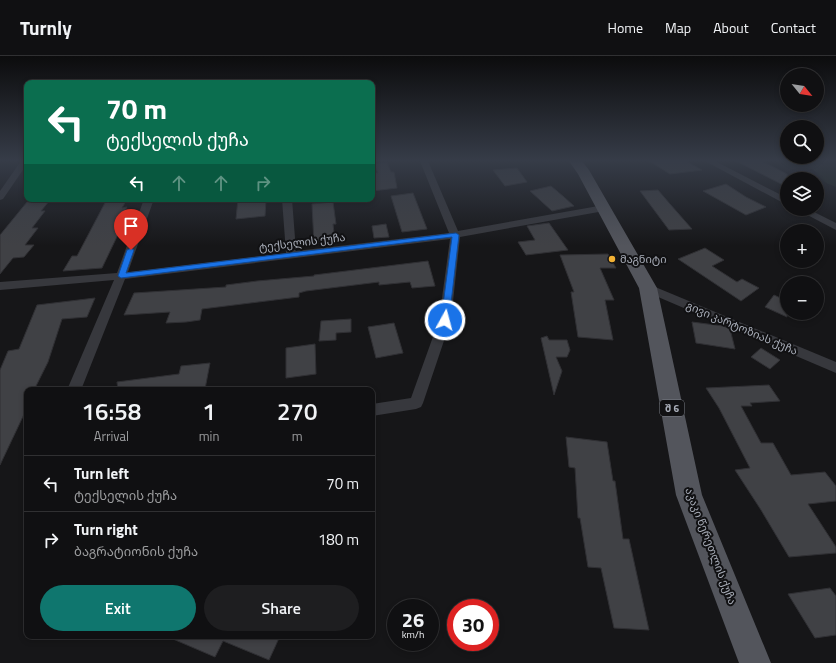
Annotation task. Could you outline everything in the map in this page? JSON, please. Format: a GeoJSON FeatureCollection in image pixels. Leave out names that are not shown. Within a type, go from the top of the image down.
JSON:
{"type":"FeatureCollection","features":[{"type":"Feature","properties":{"kind":"main road","name":"აკაკი წერეთლის ქუჩა"},"geometry":{"type":"LineString","coordinates":[[592,189],[648,288],[689,495],[756,663]]}},
{"type":"Feature","properties":{"kind":"street"},"geometry":{"type":"LineString","coordinates":[[375,410],[416,403],[445,320],[456,235],[436,189]]}},
{"type":"Feature","properties":{"kind":"street"},"geometry":{"type":"LineString","coordinates":[[763,189],[780,198]]}},
{"type":"Feature","properties":{"kind":"street"},"geometry":{"type":"LineString","coordinates":[[75,387],[121,276],[149,202]]}},
{"type":"Feature","properties":{"kind":"street"},"geometry":{"type":"LineString","coordinates":[[287,202],[291,256]]}},
{"type":"Feature","properties":{"kind":"street","name":"ტექსელის ქუჩა"},"geometry":{"type":"LineString","coordinates":[[0,286],[121,276],[456,235],[604,208]]}},
{"type":"Feature","properties":{"kind":"street"},"geometry":{"type":"LineString","coordinates":[[815,216],[836,227]]}},
{"type":"Feature","properties":{"kind":"street","name":"გივი კარტოზიას ქუჩა"},"geometry":{"type":"LineString","coordinates":[[648,288],[836,368]]}},
{"type":"Feature","properties":{"kind":"building"},"geometry":{"type":"Polygon","coordinates":[[[555,189],[574,206],[552,211],[530,191],[555,189]]]}},
{"type":"Feature","properties":{"kind":"building"},"geometry":{"type":"Polygon","coordinates":[[[708,189],[734,189],[766,207],[746,215],[703,191],[708,189]]]}},
{"type":"Feature","properties":{"kind":"building"},"geometry":{"type":"Polygon","coordinates":[[[658,190],[692,229],[669,230],[640,191],[658,190]]]}},
{"type":"Feature","properties":{"kind":"building"},"geometry":{"type":"Polygon","coordinates":[[[413,193],[427,229],[402,232],[391,196],[413,193]]]}},
{"type":"Feature","properties":{"kind":"building"},"geometry":{"type":"Polygon","coordinates":[[[27,202],[48,202],[41,211],[45,211],[32,228],[38,228],[25,245],[34,245],[24,257],[13,258],[0,274],[0,235],[27,202]]]}},
{"type":"Feature","properties":{"kind":"building"},"geometry":{"type":"Polygon","coordinates":[[[105,202],[125,202],[122,208],[127,207],[120,222],[124,222],[102,268],[63,271],[72,256],[77,256],[105,202]]]}},
{"type":"Feature","properties":{"kind":"building"},"geometry":{"type":"Polygon","coordinates":[[[238,202],[266,202],[265,216],[236,219],[238,202]]]}},
{"type":"Feature","properties":{"kind":"building"},"geometry":{"type":"Polygon","coordinates":[[[333,202],[336,224],[333,224],[335,242],[314,244],[312,204],[333,202]]]}},
{"type":"Feature","properties":{"kind":"building"},"geometry":{"type":"Polygon","coordinates":[[[549,223],[568,250],[526,255],[518,242],[535,240],[527,226],[549,223]]]}},
{"type":"Feature","properties":{"kind":"building"},"geometry":{"type":"Polygon","coordinates":[[[386,224],[389,237],[374,238],[372,226],[386,224]]]}},
{"type":"Feature","properties":{"kind":"building"},"geometry":{"type":"Polygon","coordinates":[[[705,248],[724,260],[712,266],[737,282],[742,279],[759,288],[741,301],[678,259],[705,248]]]}},
{"type":"Feature","properties":{"kind":"building"},"geometry":{"type":"Polygon","coordinates":[[[608,254],[616,268],[600,268],[614,300],[605,300],[613,340],[578,337],[571,292],[574,292],[560,255],[608,254]]]}},
{"type":"Feature","properties":{"kind":"building"},"geometry":{"type":"Polygon","coordinates":[[[428,261],[435,286],[412,288],[410,282],[379,285],[379,282],[306,291],[299,293],[299,297],[202,309],[200,320],[186,322],[166,323],[170,312],[124,315],[134,293],[226,287],[226,285],[257,281],[314,276],[428,261]]]}},
{"type":"Feature","properties":{"kind":"building"},"geometry":{"type":"Polygon","coordinates":[[[774,295],[780,298],[780,314],[765,307],[774,295]]]}},
{"type":"Feature","properties":{"kind":"building"},"geometry":{"type":"Polygon","coordinates":[[[95,298],[87,317],[62,319],[48,362],[36,387],[24,387],[24,414],[0,465],[0,370],[8,351],[19,349],[37,305],[95,298]]]}},
{"type":"Feature","properties":{"kind":"building"},"geometry":{"type":"Polygon","coordinates":[[[351,319],[351,332],[336,333],[336,340],[319,341],[321,321],[351,319]]]}},
{"type":"Feature","properties":{"kind":"building"},"geometry":{"type":"Polygon","coordinates":[[[692,322],[723,326],[730,329],[735,349],[696,343],[692,322]]]}},
{"type":"Feature","properties":{"kind":"building"},"geometry":{"type":"Polygon","coordinates":[[[394,323],[403,353],[376,358],[368,327],[394,323]]]}},
{"type":"Feature","properties":{"kind":"building"},"geometry":{"type":"Polygon","coordinates":[[[547,336],[549,340],[567,340],[570,350],[567,357],[556,357],[562,371],[554,395],[541,338],[547,336]]]}},
{"type":"Feature","properties":{"kind":"building"},"geometry":{"type":"Polygon","coordinates":[[[315,344],[316,374],[286,378],[286,348],[315,344]]]}},
{"type":"Feature","properties":{"kind":"building"},"geometry":{"type":"Polygon","coordinates":[[[761,348],[780,360],[770,369],[751,357],[761,348]]]}},
{"type":"Feature","properties":{"kind":"building"},"geometry":{"type":"Polygon","coordinates":[[[210,363],[205,387],[118,387],[117,382],[179,374],[181,366],[210,363]]]}},
{"type":"Feature","properties":{"kind":"building"},"geometry":{"type":"Polygon","coordinates":[[[769,385],[780,401],[750,403],[752,406],[741,406],[761,443],[773,443],[791,475],[825,472],[836,486],[836,501],[808,504],[836,547],[836,553],[789,557],[735,470],[750,468],[719,408],[706,388],[769,385]]]}},
{"type":"Feature","properties":{"kind":"building"},"geometry":{"type":"Polygon","coordinates":[[[566,437],[607,442],[613,481],[615,481],[623,539],[629,539],[649,630],[614,628],[601,568],[588,567],[580,518],[578,518],[575,468],[569,467],[566,437]]]}},
{"type":"Feature","properties":{"kind":"building"},"geometry":{"type":"Polygon","coordinates":[[[830,588],[836,596],[836,635],[815,638],[788,594],[830,588]]]}},
{"type":"Feature","properties":{"kind":"building"},"geometry":{"type":"Polygon","coordinates":[[[173,639],[279,639],[269,660],[223,641],[215,657],[173,639]]]}},
{"type":"Feature","properties":{"kind":"place","name":"მაგნიტი"},"geometry":{"type":"Point","coordinates":[612,259]}},
{"type":"Feature","properties":{"kind":"route"},"geometry":{"type":"LineString","coordinates":[[131,250],[121,276],[456,235],[445,320]]}}]}
